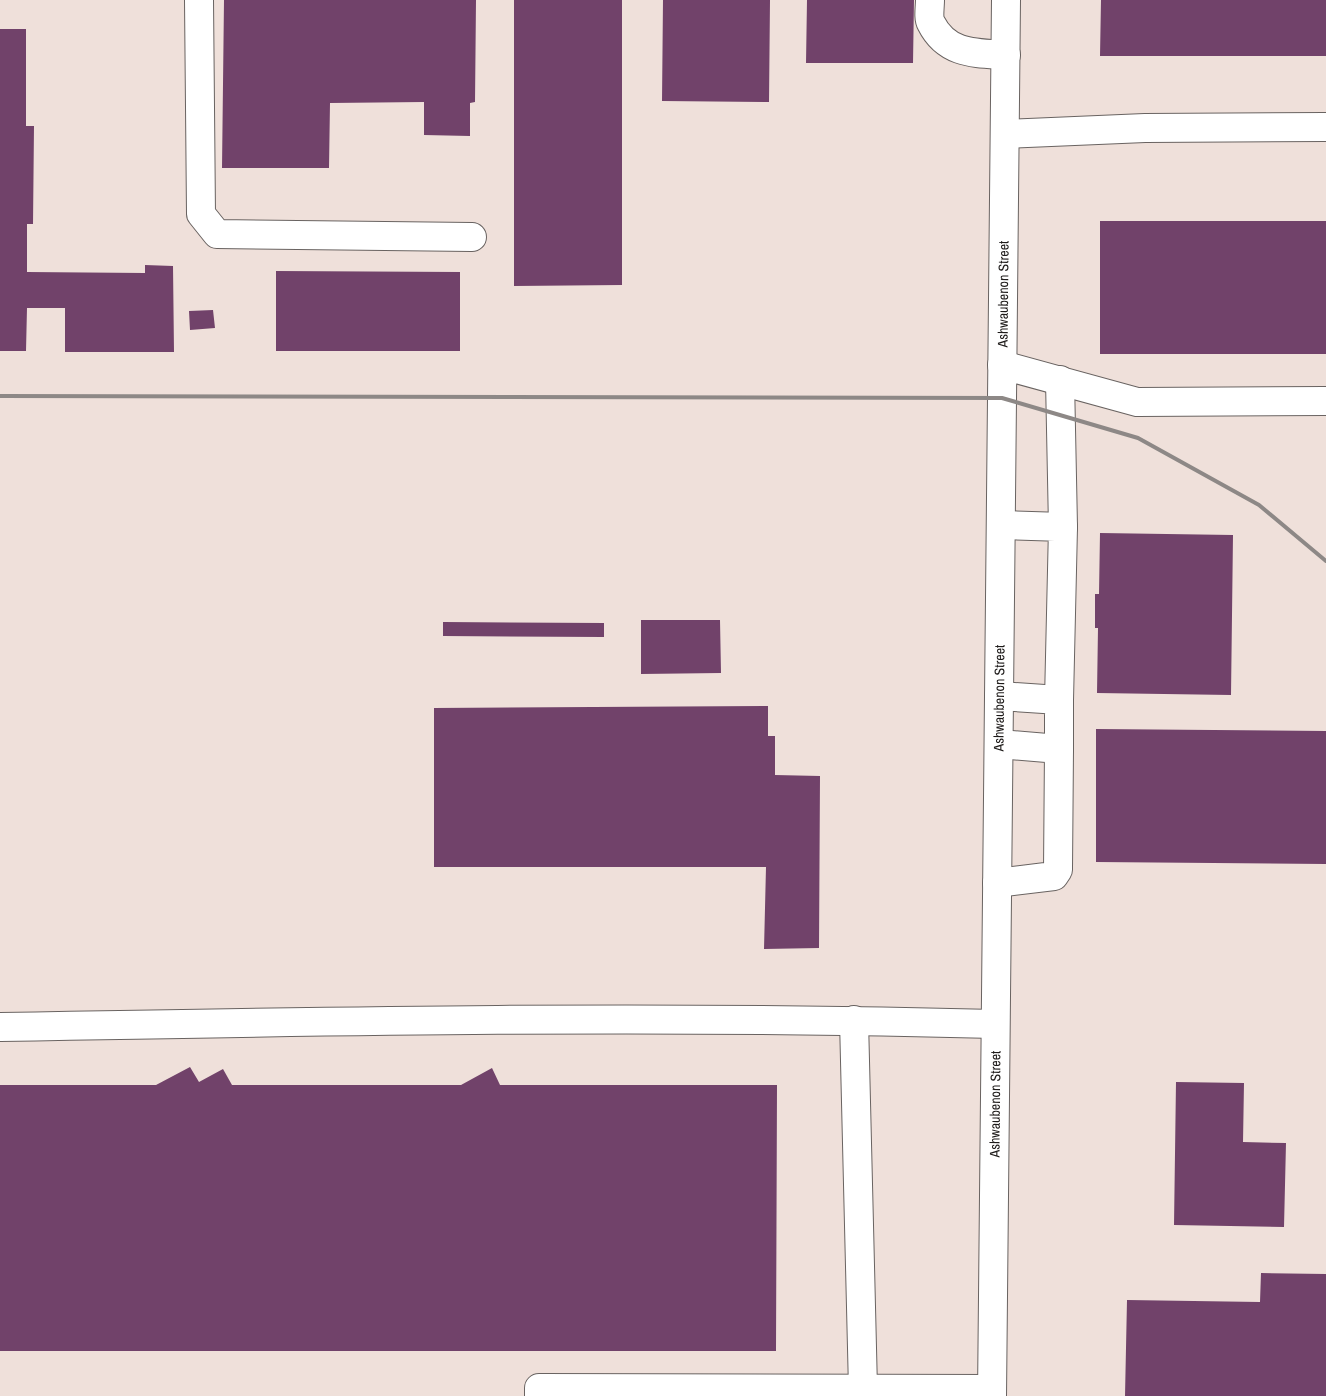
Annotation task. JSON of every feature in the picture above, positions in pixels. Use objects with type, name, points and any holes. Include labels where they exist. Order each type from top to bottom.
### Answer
[{"type":"street","points":[[199,0],[201,214],[217,234],[472,237]]},
{"type":"street","points":[[930,0],[930,22],[947,42],[963,52],[1006,55]]},
{"type":"street","name":"Ashwaubenon Street","points":[[992,1393],[1006,0]]},
{"type":"street","points":[[1005,134],[1145,128],[1326,127]]},
{"type":"street","points":[[1002,365],[1136,402],[1326,401]]},
{"type":"street","points":[[997,883],[1054,876],[1058,870],[1063,527],[1060,380]]},
{"type":"street","points":[[1001,525],[1063,527]]},
{"type":"street","points":[[999,696],[1060,700]]},
{"type":"street","points":[[998,744],[1059,749]]},
{"type":"street","points":[[0,1027],[386,1021],[854,1020],[995,1024]]},
{"type":"street","points":[[854,1020],[863,1389]]},
{"type":"street","points":[[539,1396],[539,1388],[863,1389],[992,1393]]},
{"type":"shaded area","points":[[0,0],[1326,0],[1326,1396],[0,1396]]},
{"type":"building","points":[[224,0],[476,0],[475,102],[470,103],[470,136],[424,135],[424,102],[330,103],[329,168],[222,168]]},
{"type":"building","points":[[514,0],[622,0],[622,285],[514,286]]},
{"type":"building","points":[[663,0],[770,0],[769,102],[662,101]]},
{"type":"building","points":[[807,0],[914,0],[913,63],[806,63]]},
{"type":"building","points":[[1101,0],[1326,0],[1326,56],[1100,56]]},
{"type":"building","points":[[0,29],[26,29],[26,126],[34,126],[33,224],[27,224],[27,272],[145,273],[145,265],[173,266],[174,352],[65,352],[65,308],[27,308],[26,351],[0,351]]},
{"type":"building","points":[[1100,221],[1326,221],[1326,354],[1100,354]]},
{"type":"building","points":[[276,271],[460,272],[460,351],[276,351]]},
{"type":"building","points":[[213,310],[215,328],[190,330],[189,311]]},
{"type":"building","points":[[1100,533],[1233,535],[1231,695],[1097,693],[1098,628],[1095,628],[1095,594],[1099,594]]},
{"type":"building","points":[[641,620],[720,620],[721,673],[641,674]]},
{"type":"building","points":[[443,622],[604,623],[604,637],[443,636]]},
{"type":"building","points":[[768,706],[768,736],[775,736],[775,775],[820,776],[819,948],[764,949],[766,867],[434,867],[434,708]]},
{"type":"building","points":[[1096,729],[1326,731],[1326,864],[1096,862]]},
{"type":"building","points":[[190,1067],[199,1082],[223,1069],[232,1085],[461,1085],[492,1068],[500,1085],[777,1085],[776,1351],[0,1351],[0,1085],[156,1085]]},
{"type":"building","points":[[1176,1082],[1244,1083],[1243,1142],[1286,1143],[1284,1227],[1174,1225]]},
{"type":"building","points":[[1261,1273],[1326,1274],[1326,1396],[1125,1396],[1127,1300],[1260,1302]]},
{"type":"railway","points":[[0,396],[1002,398],[1138,438],[1259,505],[1326,561]]}]
